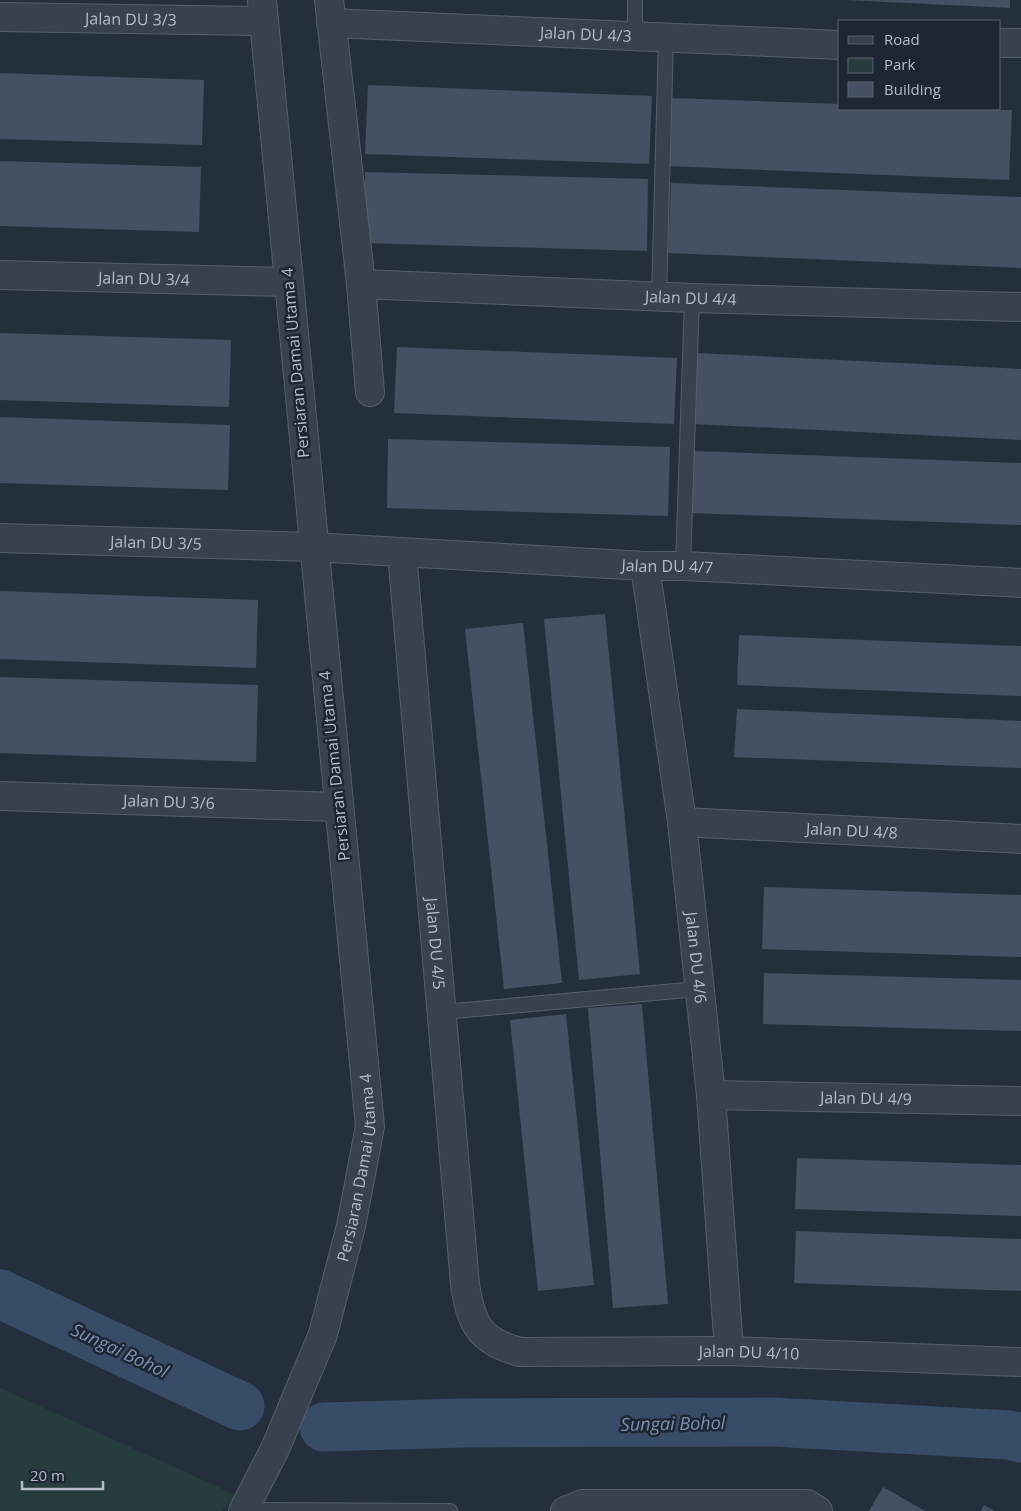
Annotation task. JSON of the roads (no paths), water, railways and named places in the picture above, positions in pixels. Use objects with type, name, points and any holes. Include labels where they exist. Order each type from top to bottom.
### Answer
[{"type":"street","name":"Jalan DU 3/3","points":[[0,17],[263,11]]},
{"type":"street","name":"Persiaran Damai Utama 4","points":[[243,1511],[275,1449],[323,1334],[351,1226],[370,1126],[263,11]]},
{"type":"street","name":"Jalan DU 4/3","points":[[330,12],[666,38],[838,45]]},
{"type":"street","points":[[330,12],[370,392]]},
{"type":"street","points":[[1001,43],[1021,43]]},
{"type":"street","name":"Jalan DU 3/4","points":[[0,276],[288,282]]},
{"type":"street","name":"Jalan DU 4/4","points":[[360,284],[692,298],[1021,307]]},
{"type":"street","name":"Jalan DU 3/5","points":[[0,538],[313,547]]},
{"type":"street","name":"Jalan DU 4/7","points":[[313,547],[645,566],[683,566],[1021,583]]},
{"type":"street","name":"Jalan DU 4/5","points":[[402,553],[466,1284],[470,1311],[481,1333]]},
{"type":"street","name":"Jalan DU 4/6","points":[[645,566],[682,822],[698,989],[711,1095],[729,1352]]},
{"type":"street","name":"Jalan DU 3/6","points":[[0,796],[338,807]]},
{"type":"street","name":"Jalan DU 4/8","points":[[682,822],[1021,840]]},
{"type":"street","name":"Jalan DU 4/9","points":[[711,1095],[1021,1100]]},
{"type":"street","name":"Jalan DU 4/10","points":[[481,1333],[499,1346],[520,1352],[729,1352],[1021,1362]]},
{"type":"street","points":[[565,1511],[582,1504],[807,1504],[818,1511]]},
{"type":"lane","points":[[635,0],[635,35]]},
{"type":"lane","points":[[659,296],[666,38]]},
{"type":"lane","points":[[683,566],[692,298]]},
{"type":"lane","points":[[443,1012],[698,989]]},
{"type":"lane","points":[[243,1511],[450,1511]]},
{"type":"waterway","name":"Sungai Bohol","points":[[0,1294],[240,1406]]},
{"type":"waterway","name":"Sungai Bohol","points":[[324,1427],[463,1423],[772,1422],[1009,1435],[1021,1438]]}]
